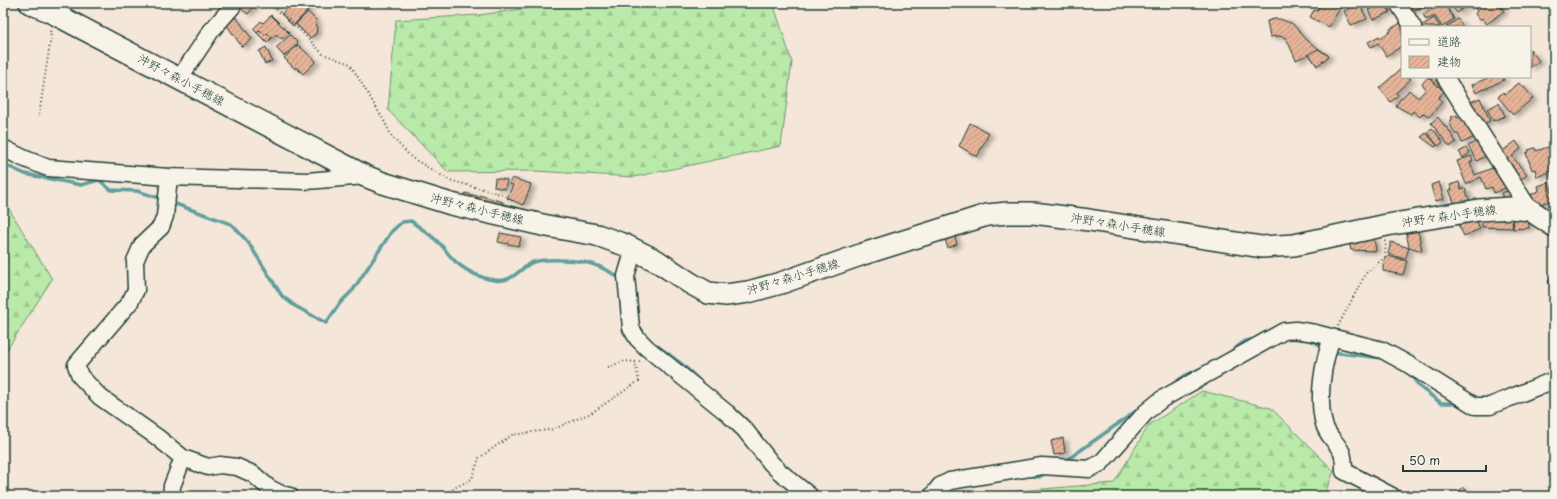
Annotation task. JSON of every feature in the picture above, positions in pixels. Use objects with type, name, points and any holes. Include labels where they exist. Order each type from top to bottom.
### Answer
[{"type":"main road","name":"沖野々森小手穂線","points":[[30,3],[49,11],[365,176],[452,204],[547,226],[597,235],[634,249],[708,292],[726,295],[748,292],[781,283],[863,254],[987,215],[1008,213],[1040,214],[1089,220],[1262,248],[1294,245],[1387,225],[1479,210],[1511,208],[1530,210],[1554,226]]},
{"type":"street","points":[[179,79],[211,31],[232,7],[233,3]]},
{"type":"street","points":[[1398,3],[1412,26]]},
{"type":"street","points":[[1446,78],[1530,210]]},
{"type":"street","points":[[3,148],[48,168],[169,177],[307,181],[365,176]]},
{"type":"street","points":[[169,177],[165,216],[161,227],[142,244],[135,261],[136,290],[130,302],[76,365],[80,376],[100,398],[157,437],[183,458],[208,467],[220,465],[237,467],[253,474],[269,488],[281,494],[290,496]]},
{"type":"street","points":[[634,249],[626,276],[631,328],[637,338],[655,355],[727,413],[745,430],[780,472],[810,496]]},
{"type":"street","points":[[932,496],[940,486],[950,482],[1042,466],[1089,469],[1101,463],[1146,412],[1162,399],[1284,331],[1296,330],[1315,333],[1382,350],[1406,363],[1475,406],[1490,406],[1554,380]]},
{"type":"street","points":[[1332,338],[1326,356],[1321,399],[1324,423],[1329,435],[1342,453],[1344,471],[1392,496]]},
{"type":"street","points":[[170,496],[172,486],[183,458]]},
{"type":"path","points":[[266,3],[298,28],[323,54],[350,64],[392,137],[412,158],[449,180],[504,196],[516,204]]},
{"type":"path","points":[[39,115],[51,37],[49,11]]},
{"type":"path","points":[[1332,338],[1366,273],[1385,257],[1387,225]]},
{"type":"path","points":[[608,367],[625,361],[639,362],[655,355]]},
{"type":"path","points":[[448,496],[454,488],[472,479],[479,458],[512,435],[554,429],[591,413],[640,381],[635,362]]},
{"type":"path","points":[[361,496],[368,494],[372,496]]},
{"type":"green space","points":[[567,3],[773,3],[792,62],[781,146],[634,177],[535,171],[448,172],[388,110],[396,20],[479,15]]},
{"type":"green space","points":[[3,203],[9,209],[52,279],[3,356]]},
{"type":"green space","points":[[1202,391],[1271,408],[1334,471],[1324,496],[959,496],[1114,483],[1149,425]]},
{"type":"building","points":[[239,3],[256,3],[248,14],[237,6]]},
{"type":"building","points":[[267,3],[278,3],[274,8]]},
{"type":"building","points":[[293,3],[304,3],[309,9],[293,26],[281,14]]},
{"type":"building","points":[[1321,3],[1331,3],[1340,8],[1329,27],[1310,17],[1314,10],[1317,11]]},
{"type":"building","points":[[1347,3],[1359,3],[1367,19],[1351,25],[1344,11],[1349,9]]},
{"type":"building","points":[[1386,3],[1390,12],[1373,20],[1368,10]]},
{"type":"building","points":[[1405,3],[1434,3],[1409,12]]},
{"type":"building","points":[[1449,3],[1459,3],[1463,8],[1457,13]]},
{"type":"building","points":[[1461,3],[1473,3],[1465,8]]},
{"type":"building","points":[[1479,3],[1498,3],[1504,11],[1487,24],[1482,18],[1480,20],[1475,14],[1477,11],[1474,7]]},
{"type":"building","points":[[1445,4],[1454,19],[1441,26],[1435,16],[1426,20],[1423,14]]},
{"type":"building","points":[[308,12],[318,22],[315,25],[317,27],[316,34],[310,38],[296,24]]},
{"type":"building","points":[[271,15],[289,33],[282,39],[276,34],[267,43],[253,29],[261,21],[263,23]]},
{"type":"building","points":[[236,17],[252,39],[242,47],[226,24]]},
{"type":"building","points":[[1434,18],[1439,26],[1421,26]]},
{"type":"building","points":[[1280,19],[1293,24],[1305,39],[1329,56],[1317,66],[1309,54],[1296,60],[1286,38],[1279,36],[1270,37],[1267,21]]},
{"type":"building","points":[[1458,19],[1462,26],[1448,26]]},
{"type":"building","points":[[1401,23],[1403,26],[1401,26],[1401,47],[1386,56],[1378,43],[1371,47],[1368,42],[1379,36],[1380,38],[1391,31],[1390,29]]},
{"type":"building","points":[[260,30],[265,35],[267,33],[272,37],[267,43],[257,33]]},
{"type":"building","points":[[290,35],[298,43],[284,56],[276,48]]},
{"type":"building","points":[[298,45],[316,61],[303,74],[296,67],[295,69],[284,58]]},
{"type":"building","points":[[266,47],[272,61],[265,64],[259,51]]},
{"type":"building","points":[[1318,49],[1329,56],[1317,66],[1309,54]]},
{"type":"building","points":[[1531,50],[1539,61],[1531,67]]},
{"type":"building","points":[[1401,69],[1401,78],[1411,79],[1396,93],[1398,95],[1391,102],[1379,88]]},
{"type":"building","points":[[1427,78],[1429,78],[1444,91],[1438,98],[1442,102],[1429,117],[1424,113],[1420,117],[1413,111],[1411,114],[1396,106],[1400,99],[1409,90],[1418,98],[1426,89],[1422,84]]},
{"type":"building","points":[[1430,78],[1445,78],[1448,95]]},
{"type":"building","points":[[1487,78],[1503,78],[1504,80],[1476,93],[1472,85]]},
{"type":"building","points":[[1519,83],[1533,98],[1513,115],[1498,97],[1503,92],[1505,94]]},
{"type":"building","points":[[1480,98],[1490,121],[1479,126],[1470,102]]},
{"type":"building","points":[[1499,103],[1505,116],[1493,121],[1487,109]]},
{"type":"building","points":[[1466,114],[1477,136],[1462,143],[1458,134],[1455,134],[1449,122],[1452,120],[1451,117],[1456,115],[1457,118]]},
{"type":"building","points":[[1438,117],[1446,128],[1447,127],[1456,142],[1450,147],[1431,123]]},
{"type":"building","points":[[970,123],[989,133],[977,157],[959,146]]},
{"type":"building","points":[[1432,128],[1443,142],[1438,146],[1427,132]]},
{"type":"building","points":[[1426,133],[1437,145],[1435,147],[1421,137]]},
{"type":"building","points":[[1481,139],[1492,152],[1477,161],[1468,146]]},
{"type":"building","points":[[1516,141],[1521,149],[1512,156],[1527,175],[1520,180],[1501,152]]},
{"type":"building","points":[[1548,147],[1552,156],[1554,155],[1554,170],[1537,177],[1535,169],[1532,170],[1526,153],[1529,152],[1528,150],[1535,148],[1536,151]]},
{"type":"building","points":[[1466,148],[1470,153],[1463,158],[1459,152]]},
{"type":"building","points":[[1471,156],[1473,161],[1470,162],[1475,175],[1497,166],[1511,185],[1494,193],[1492,187],[1486,189],[1481,177],[1466,184],[1457,161]]},
{"type":"building","points":[[495,178],[507,180],[505,189],[494,187]]},
{"type":"building","points":[[512,178],[531,184],[523,205],[507,198],[513,185],[509,184]]},
{"type":"building","points":[[1439,182],[1444,199],[1435,201],[1431,185]]},
{"type":"building","points":[[1459,182],[1461,189],[1465,188],[1471,205],[1456,207],[1449,190],[1452,190],[1450,185]]},
{"type":"building","points":[[1549,182],[1554,200],[1536,205],[1534,200],[1532,201],[1530,195],[1539,191],[1538,186]]},
{"type":"building","points":[[1516,188],[1520,199],[1505,204],[1501,193]]},
{"type":"building","points":[[465,193],[477,196],[475,205],[463,202]]},
{"type":"building","points":[[479,195],[503,202],[499,212],[477,205]]},
{"type":"building","points":[[1475,216],[1480,229],[1464,236],[1458,224]]},
{"type":"building","points":[[1482,217],[1513,218],[1512,228],[1482,227]]},
{"type":"building","points":[[1514,218],[1529,222],[1529,228],[1513,229]]},
{"type":"building","points":[[1418,230],[1422,251],[1409,247],[1406,232]]},
{"type":"building","points":[[500,233],[521,237],[519,246],[498,242]]},
{"type":"building","points":[[954,234],[957,244],[948,248],[944,237]]},
{"type":"building","points":[[1374,238],[1376,251],[1351,250],[1349,242]]},
{"type":"building","points":[[1391,242],[1409,248],[1405,259],[1388,254]]},
{"type":"building","points":[[1388,256],[1407,261],[1403,275],[1383,271],[1383,263]]},
{"type":"building","points":[[1554,274],[1554,286],[1548,282]]},
{"type":"building","points":[[1063,438],[1065,453],[1054,455],[1051,441]]},
{"type":"building","points":[[1463,487],[1473,496],[1454,496]]},
{"type":"waterway","points":[[3,164],[25,174],[81,185],[99,180],[111,190],[137,191],[162,199]]},
{"type":"waterway","points":[[170,202],[231,224],[248,242],[282,296],[295,306],[326,323],[340,303],[353,290],[392,231],[402,222],[411,221],[442,245],[452,258],[461,266],[488,279],[500,281],[505,280],[534,262],[542,260],[560,260],[578,261],[592,264],[608,271],[622,280]]},
{"type":"waterway","points":[[638,325],[646,336]]},
{"type":"waterway","points":[[1288,338],[1310,340],[1324,347]]},
{"type":"waterway","points":[[1232,351],[1245,341],[1256,339]]},
{"type":"waterway","points":[[656,345],[683,365],[701,382]]},
{"type":"waterway","points":[[1332,350],[1339,353],[1382,358]]},
{"type":"waterway","points":[[1173,384],[1186,375],[1204,367]]},
{"type":"waterway","points":[[1409,373],[1420,387],[1441,403],[1459,403]]},
{"type":"waterway","points":[[1064,462],[1139,409]]},
{"type":"waterway","points":[[1027,475],[1039,477],[1047,472]]}]
